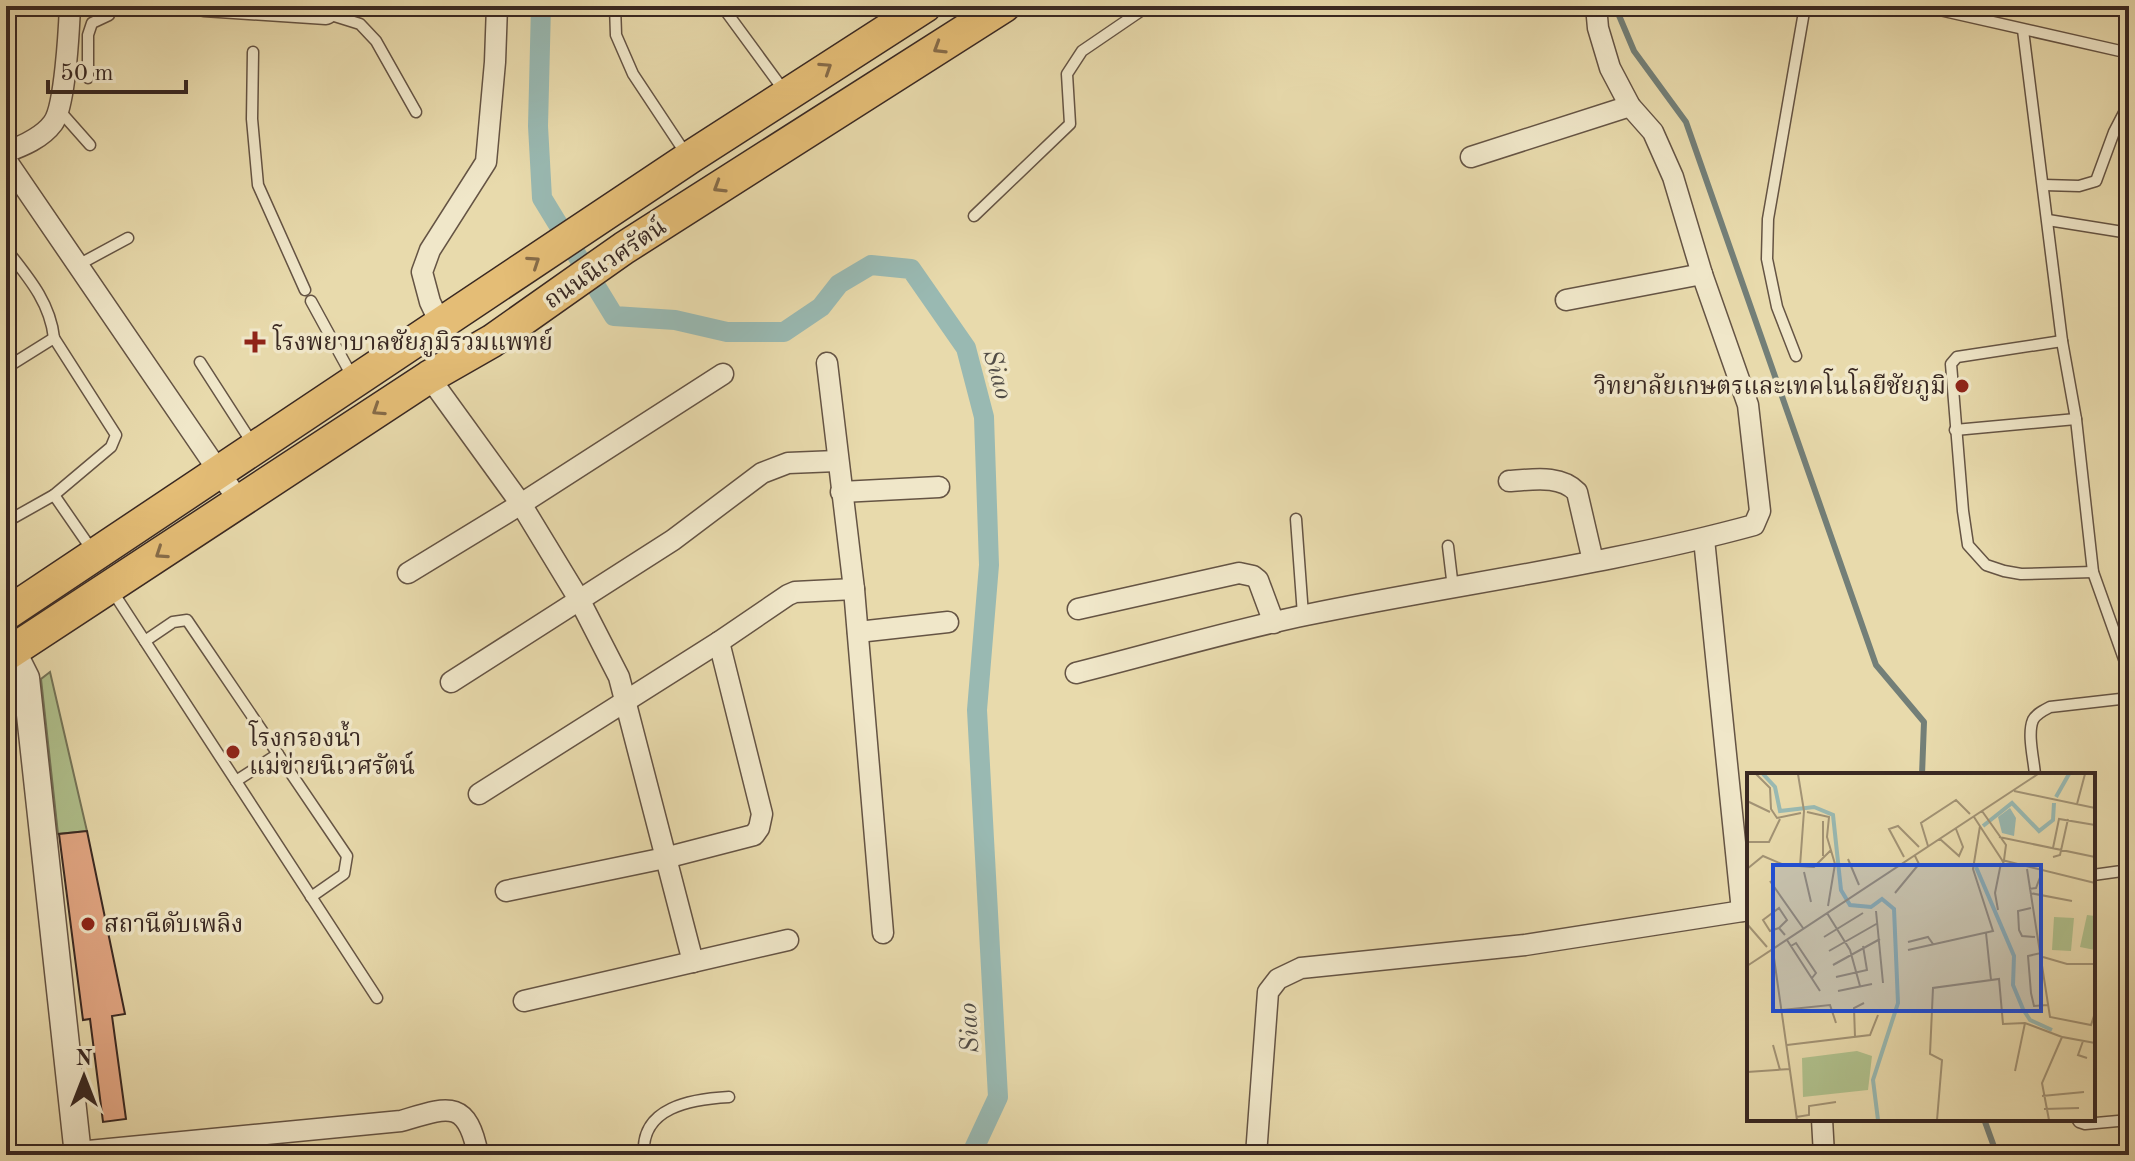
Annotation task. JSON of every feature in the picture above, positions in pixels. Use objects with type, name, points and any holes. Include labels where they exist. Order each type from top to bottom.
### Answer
[{"type":"main road","name":"ถนนนิเวศรัตน์","points":[[8,647],[110,587],[429,377],[492,341],[624,248],[1004,6]]},
{"type":"main road","name":"ถนนนิเวศรัตน์","points":[[6,614],[913,9]]},
{"type":"street","points":[[6,152],[30,143],[53,123],[59,110],[70,6]]},
{"type":"street","points":[[204,6],[332,10]]},
{"type":"street","points":[[441,325],[430,302],[422,272],[430,250],[486,162],[497,6]]},
{"type":"street","points":[[1076,673],[1303,615],[1704,539],[1754,525],[1760,511],[1748,405],[1702,274],[1673,177],[1653,132],[1630,106],[1610,68],[1598,28],[1596,6]]},
{"type":"street","points":[[1471,157],[1630,106]]},
{"type":"street","points":[[6,160],[239,501]]},
{"type":"street","points":[[1566,300],[1702,274]]},
{"type":"street","points":[[827,363],[854,589],[883,933]]},
{"type":"street","points":[[408,573],[723,374]]},
{"type":"street","points":[[429,377],[521,504],[580,601],[612,663],[626,701],[693,962]]},
{"type":"street","points":[[451,682],[673,540],[762,473],[788,463],[837,461]]},
{"type":"street","points":[[1509,481],[1557,481],[1570,485],[1577,492],[1593,561]]},
{"type":"street","points":[[841,492],[939,487]]},
{"type":"street","points":[[1256,1155],[1268,992],[1278,979],[1301,968],[1525,945],[1745,911],[1704,539]]},
{"type":"street","points":[[1078,609],[1239,573],[1258,580],[1274,623]]},
{"type":"street","points":[[479,794],[795,592],[854,589]]},
{"type":"street","points":[[858,632],[948,622]]},
{"type":"street","points":[[506,891],[665,858],[754,835],[762,814],[719,642]]},
{"type":"street","points":[[8,647],[26,678],[78,1154],[401,1121],[433,1111],[454,1110],[464,1116],[474,1131],[478,1155]]},
{"type":"street","points":[[524,1001],[788,940]]},
{"type":"street","points":[[1822,1121],[1824,1155]]},
{"type":"lane","points":[[88,78],[88,35],[92,23],[109,15],[111,6]]},
{"type":"lane","points":[[615,6],[616,35],[633,74],[689,158]]},
{"type":"lane","points":[[722,6],[786,94]]},
{"type":"lane","points":[[974,216],[1070,124],[1067,74],[1082,51],[1148,6]]},
{"type":"lane","points":[[1796,356],[1777,307],[1770,271],[1768,219],[1805,6]]},
{"type":"lane","points":[[1922,6],[2129,53]]},
{"type":"lane","points":[[332,10],[360,24],[376,41],[416,112]]},
{"type":"lane","points":[[2023,30],[2062,341],[2076,419],[2093,572],[2129,673]]},
{"type":"lane","points":[[253,52],[252,119],[258,185],[305,290]]},
{"type":"lane","points":[[2044,185],[2079,186],[2096,181],[2114,132],[2129,103]]},
{"type":"lane","points":[[59,110],[90,145]]},
{"type":"lane","points":[[2048,220],[2129,233]]},
{"type":"lane","points":[[78,265],[128,238]]},
{"type":"lane","points":[[6,249],[37,289],[52,317],[54,338],[116,435],[111,447],[54,495],[6,522]]},
{"type":"lane","points":[[311,301],[354,380]]},
{"type":"lane","points":[[6,368],[54,338]]},
{"type":"lane","points":[[2062,341],[1957,357],[1951,364],[1968,545],[1986,565],[2021,574],[2093,572]]},
{"type":"lane","points":[[200,362],[255,447]]},
{"type":"lane","points":[[1955,430],[2076,419]]},
{"type":"lane","points":[[54,495],[96,555]]},
{"type":"lane","points":[[1296,519],[1303,615]]},
{"type":"lane","points":[[1448,546],[1453,588]]},
{"type":"lane","points":[[110,587],[377,998]]},
{"type":"lane","points":[[145,641],[173,622],[187,620],[347,856],[344,874],[311,897]]},
{"type":"lane","points":[[2035,773],[2031,731],[2033,719],[2039,713],[2050,707],[2129,698]]},
{"type":"lane","points":[[236,781],[278,754]]},
{"type":"lane","points":[[2095,875],[2129,870]]},
{"type":"lane","points":[[644,1155],[647,1131],[668,1110],[697,1099],[729,1097]]},
{"type":"lane","points":[[2078,1121],[2085,1124],[2129,1120]]},
{"type":"green space","points":[[50,672],[87,831],[58,834],[41,679]]},
{"type":"building","name":"สถานีดับเพลิง","points":[[87,831],[125,1014],[112,1016],[126,1119],[103,1122],[90,1019],[83,1020],[59,834]]},
{"type":"waterway","name":"Siao","points":[[541,6],[538,126],[542,198],[614,316],[675,320],[727,332],[784,332],[821,307],[839,284],[871,265],[911,269],[966,348],[984,417],[989,565],[977,710],[998,1097],[971,1155]]},
{"type":"waterway","points":[[1615,6],[1634,51],[1686,122],[1876,665],[1924,722],[1922,773]]},
{"type":"waterway","points":[[1985,1121],[1997,1155]]},
{"type":"place","name":"โรงพยาบาลชัยภูมิรวมแพทย์","points":[[255,342]]},
{"type":"place","name":"วิทยาลัยเกษตรและเทคโนโลยีชัยภูมิ","points":[[1962,386]]},
{"type":"place","name":"โรงกรองน้ำ แม่ข่ายนิเวศรัตน์","points":[[233,752]]},
{"type":"place","name":"สถานีดับเพลิง","points":[[88,924]]}]
